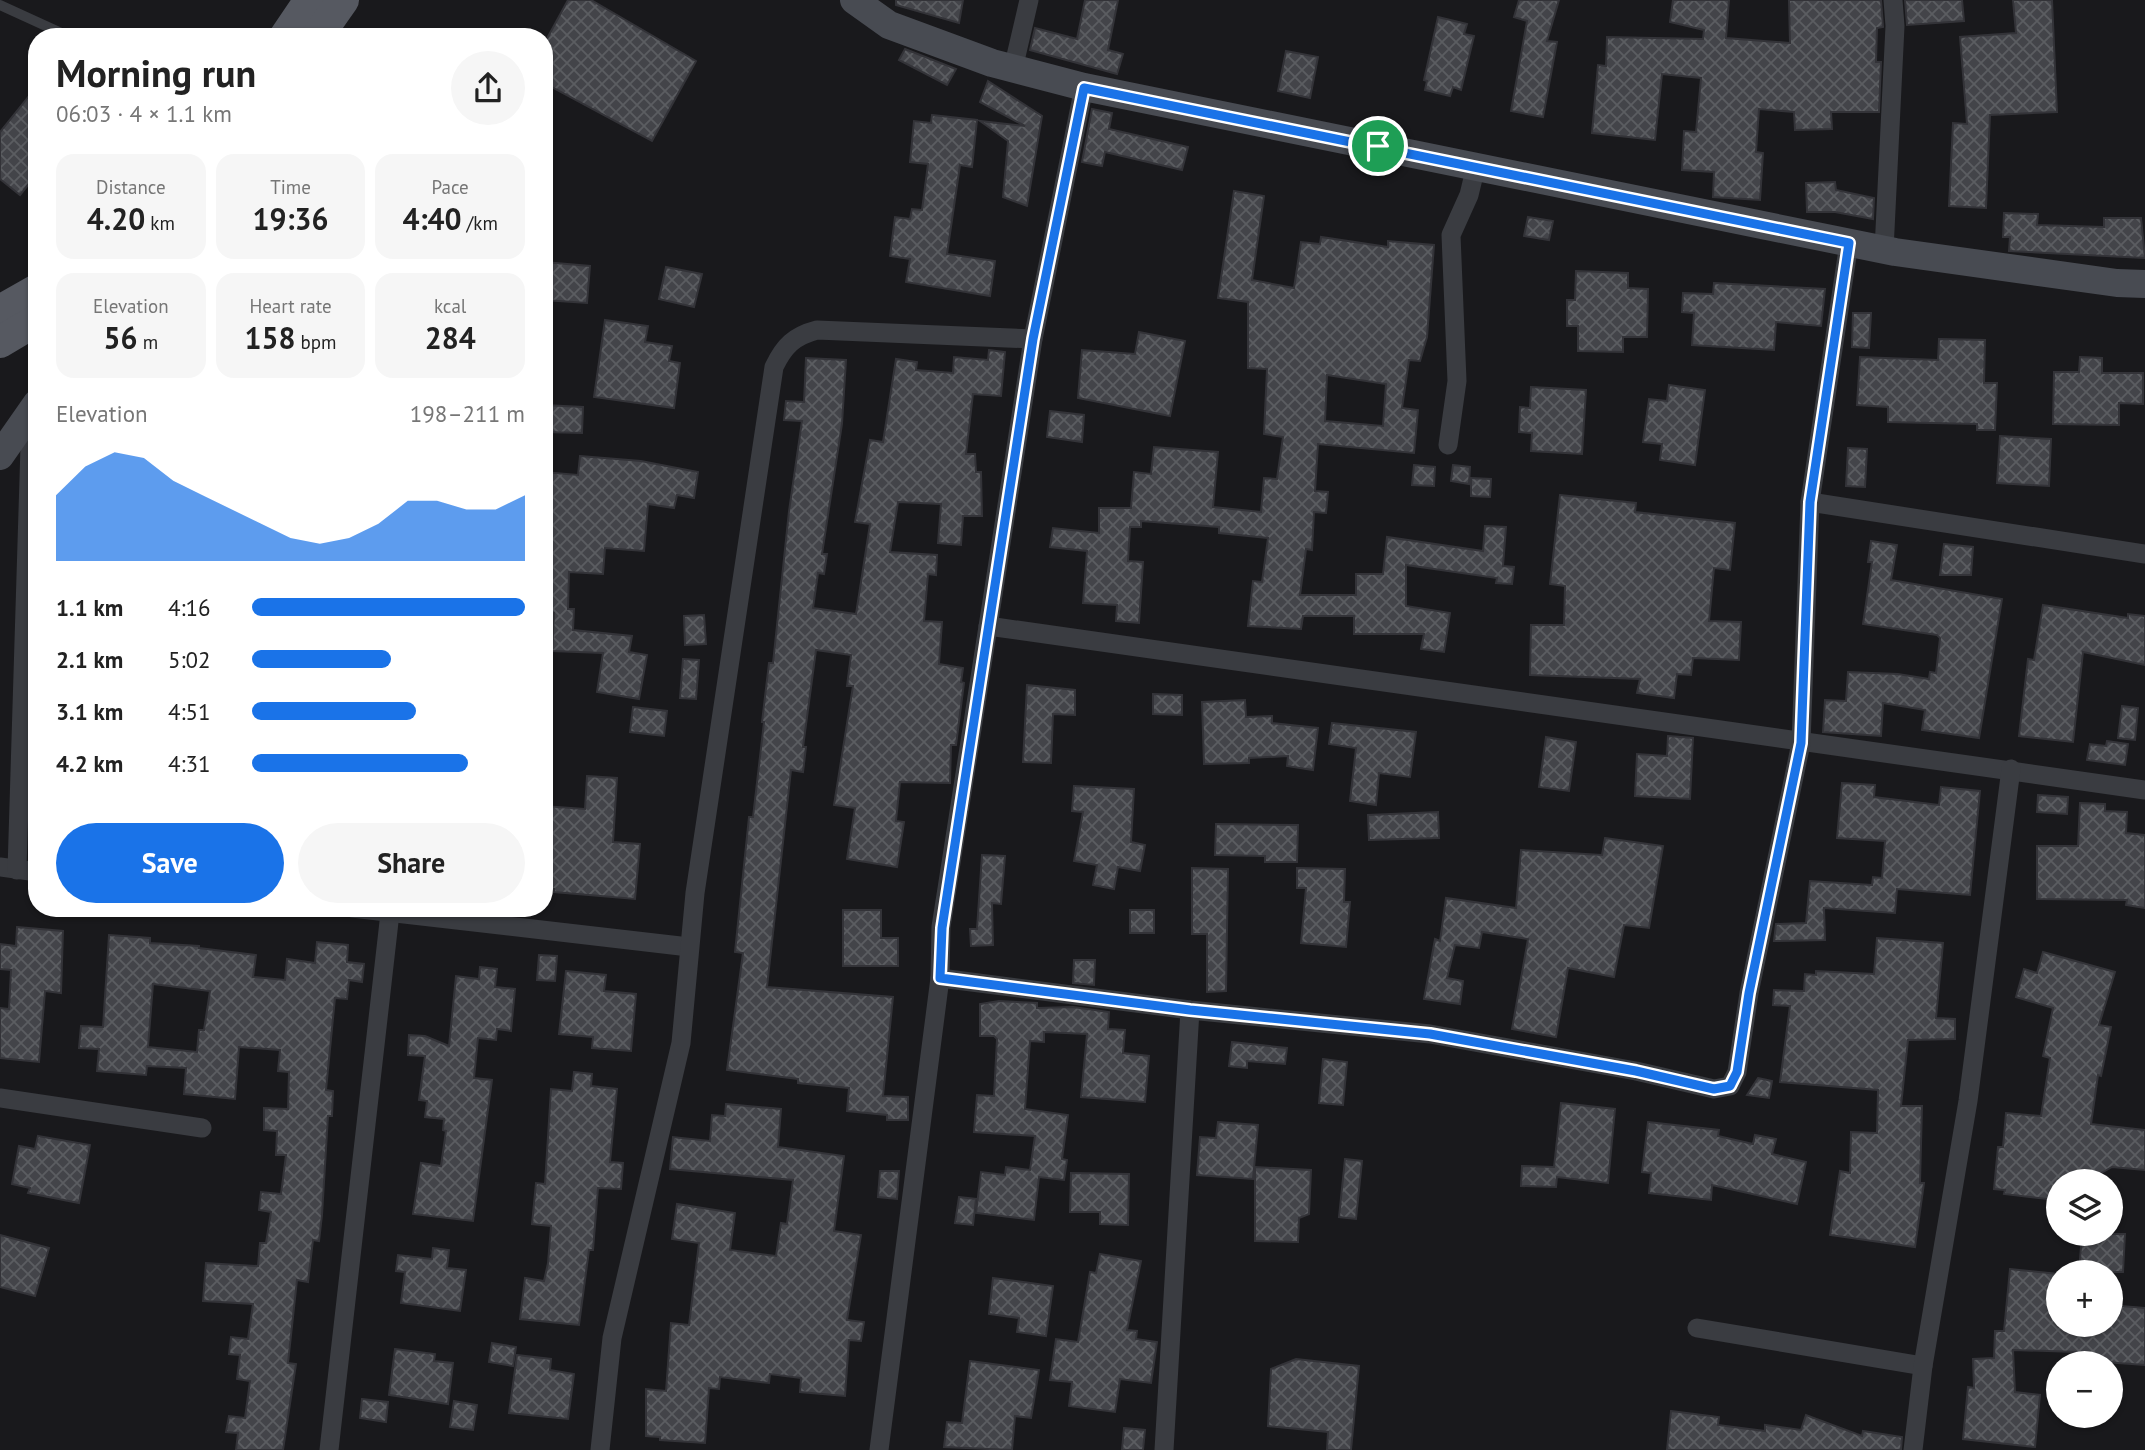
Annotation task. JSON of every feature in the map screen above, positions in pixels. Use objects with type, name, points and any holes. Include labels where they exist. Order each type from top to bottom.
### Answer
[{"type":"main road","points":[[291,28],[310,0]]},
{"type":"main road","points":[[323,28],[343,0]]},
{"type":"main road","points":[[0,311],[28,295]]},
{"type":"main road","points":[[0,342],[28,325]]},
{"type":"street","points":[[854,0],[889,25],[1013,69],[1084,88],[1884,250],[2091,280],[2145,284]]},
{"type":"street","points":[[1013,69],[1029,0]]},
{"type":"street","points":[[1884,250],[1895,26],[1893,0]]},
{"type":"street","points":[[879,1450],[940,978],[942,928],[1033,339],[1084,88]]},
{"type":"street","points":[[1448,445],[1457,381],[1451,234],[1469,195],[1476,166]]},
{"type":"street","points":[[940,978],[1190,1010],[1430,1034],[1636,1071],[1714,1089],[1730,1086],[1737,1072],[1749,993],[1801,743],[1810,502],[1849,243]]},
{"type":"street","points":[[600,1450],[612,1338],[681,1043],[689,947],[774,367],[782,349],[798,335],[817,330],[1033,339]]},
{"type":"street","points":[[0,456],[28,416]]},
{"type":"street","points":[[1810,502],[2145,554]]},
{"type":"street","points":[[28,514],[8,869],[28,871]]},
{"type":"street","points":[[988,626],[2145,790]]},
{"type":"street","points":[[1913,1450],[1923,1366],[1968,1101],[2011,769]]},
{"type":"street","points":[[329,1450],[390,917]]},
{"type":"street","points":[[425,917],[689,947]]},
{"type":"street","points":[[1164,1450],[1190,1010]]},
{"type":"street","points":[[0,1098],[202,1128]]},
{"type":"street","points":[[1697,1328],[1923,1366]]},
{"type":"lane","points":[[0,5],[51,28]]},
{"type":"building","points":[[568,0],[591,0],[696,61],[652,141],[553,88],[553,28]]},
{"type":"building","points":[[896,0],[963,0],[959,23],[896,5]]},
{"type":"building","points":[[1085,0],[1118,0],[1108,50],[1123,54],[1117,74],[1030,50],[1035,28],[1077,39]]},
{"type":"building","points":[[1519,0],[1559,0],[1547,41],[1557,42],[1543,117],[1511,111],[1527,21],[1514,17]]},
{"type":"building","points":[[1673,0],[1729,0],[1726,38],[1790,43],[1789,0],[1881,0],[1883,27],[1877,28],[1876,62],[1881,62],[1879,112],[1831,112],[1832,129],[1795,130],[1794,112],[1759,109],[1756,152],[1763,153],[1760,200],[1713,197],[1714,172],[1682,170],[1684,131],[1696,132],[1701,78],[1662,74],[1655,140],[1592,133],[1598,65],[1606,66],[1607,37],[1703,39],[1704,30],[1670,22]]},
{"type":"building","points":[[1905,0],[1962,0],[1964,21],[1907,25]]},
{"type":"building","points":[[2013,0],[2052,0],[2057,112],[1990,115],[1986,208],[1949,206],[1953,123],[1967,124],[1960,37],[2016,33]]},
{"type":"building","points":[[1438,17],[1467,24],[1464,34],[1474,36],[1461,90],[1453,87],[1450,96],[1425,90],[1427,81],[1424,80]]},
{"type":"building","points":[[905,49],[956,69],[947,85],[899,60]]},
{"type":"building","points":[[1286,51],[1318,57],[1310,98],[1278,91]]},
{"type":"building","points":[[988,81],[1042,116],[1027,206],[1003,197],[1008,141],[980,121],[1025,126],[980,102]]},
{"type":"building","points":[[28,97],[28,185],[20,195],[0,179],[0,132]]},
{"type":"building","points":[[1092,109],[1112,113],[1109,129],[1188,147],[1182,170],[1105,152],[1102,166],[1082,162]]},
{"type":"building","points":[[932,115],[977,120],[972,167],[960,165],[947,254],[995,261],[990,296],[906,282],[910,259],[890,256],[895,217],[910,219],[912,209],[922,210],[928,164],[910,162],[914,121],[931,123]]},
{"type":"building","points":[[1835,182],[1836,190],[1874,198],[1873,219],[1835,212],[1807,212],[1806,183]]},
{"type":"building","points":[[1234,191],[1264,196],[1252,280],[1294,288],[1301,242],[1320,244],[1321,237],[1388,247],[1388,241],[1434,245],[1427,337],[1420,361],[1409,360],[1402,408],[1418,410],[1414,453],[1318,444],[1315,491],[1328,492],[1326,513],[1314,512],[1312,550],[1306,549],[1300,595],[1356,595],[1356,574],[1383,574],[1387,537],[1483,551],[1485,526],[1506,527],[1503,566],[1514,567],[1512,584],[1496,583],[1497,578],[1406,565],[1406,606],[1450,613],[1444,652],[1421,649],[1424,634],[1354,634],[1354,616],[1303,616],[1301,629],[1248,626],[1253,581],[1262,582],[1268,538],[1219,533],[1219,527],[1141,521],[1141,527],[1130,527],[1128,561],[1143,562],[1139,623],[1116,621],[1117,605],[1083,603],[1087,551],[1050,547],[1053,528],[1099,533],[1099,508],[1131,508],[1134,472],[1151,474],[1154,447],[1218,452],[1213,507],[1261,512],[1264,478],[1277,479],[1283,437],[1264,434],[1267,369],[1248,368],[1248,302],[1218,298]],"holes":[[[1327,375],[1386,384],[1383,426],[1325,421]]]},
{"type":"building","points":[[2004,213],[2038,214],[2037,225],[2104,227],[2104,218],[2141,218],[2145,258],[2009,251],[2010,237],[2003,237]]},
{"type":"building","points":[[1528,217],[1553,221],[1549,240],[1524,236]]},
{"type":"building","points":[[553,263],[590,266],[587,303],[553,301]]},
{"type":"building","points":[[666,267],[702,274],[694,307],[659,299]]},
{"type":"building","points":[[1576,271],[1628,273],[1628,288],[1648,289],[1647,337],[1623,337],[1623,352],[1578,351],[1578,326],[1567,326],[1567,300],[1575,300]]},
{"type":"building","points":[[1714,283],[1825,289],[1821,326],[1776,322],[1774,350],[1692,345],[1694,313],[1682,312],[1683,293],[1713,294]]},
{"type":"building","points":[[1853,313],[1871,313],[1869,348],[1852,347]]},
{"type":"building","points":[[605,320],[648,326],[645,342],[672,346],[669,361],[680,363],[674,408],[594,397]]},
{"type":"building","points":[[1139,332],[1185,341],[1170,416],[1078,398],[1082,350],[1135,354]]},
{"type":"building","points":[[1939,339],[1985,340],[1984,383],[1997,383],[1995,430],[1977,430],[1977,424],[1888,422],[1888,407],[1857,405],[1860,357],[1938,360]]},
{"type":"building","points":[[989,350],[1005,352],[1001,396],[973,394],[966,454],[975,454],[976,472],[981,472],[982,516],[963,516],[961,545],[938,543],[941,504],[898,502],[890,552],[937,555],[936,575],[928,574],[924,621],[942,622],[939,664],[963,668],[961,682],[964,683],[956,745],[951,745],[950,783],[900,782],[896,821],[904,822],[897,867],[847,859],[855,808],[834,805],[853,686],[847,686],[851,655],[816,650],[803,747],[806,747],[803,772],[791,770],[767,987],[893,997],[883,1096],[908,1097],[908,1120],[887,1120],[887,1115],[847,1111],[849,1088],[798,1083],[798,1079],[727,1070],[743,953],[735,952],[749,817],[753,817],[769,663],[773,663],[789,511],[802,421],[784,420],[786,401],[804,402],[806,358],[846,360],[842,424],[822,554],[827,554],[824,574],[818,573],[813,608],[856,614],[870,524],[855,522],[870,440],[883,442],[896,359],[917,362],[916,370],[953,373],[954,357],[988,360]]},
{"type":"building","points":[[2080,357],[2102,358],[2102,373],[2143,373],[2143,404],[2119,403],[2119,425],[2053,424],[2054,372],[2079,372]]},
{"type":"building","points":[[1669,385],[1705,390],[1695,465],[1660,460],[1662,444],[1643,442],[1649,399],[1667,401]]},
{"type":"building","points":[[1531,387],[1586,390],[1582,454],[1531,451],[1532,433],[1519,432],[1520,407],[1530,408]]},
{"type":"building","points":[[553,405],[583,407],[582,433],[553,432]]},
{"type":"building","points":[[1050,411],[1084,415],[1082,442],[1047,437]]},
{"type":"building","points":[[2000,436],[2051,439],[2049,486],[1997,483]]},
{"type":"building","points":[[1848,448],[1867,449],[1865,487],[1846,486]]},
{"type":"building","points":[[580,456],[641,461],[698,472],[694,498],[677,495],[674,508],[648,504],[644,551],[605,548],[603,574],[569,572],[568,609],[574,609],[573,630],[632,636],[629,652],[647,655],[639,699],[597,692],[603,653],[553,651],[553,473],[578,475]]},
{"type":"building","points":[[1414,465],[1435,467],[1434,486],[1412,485]]},
{"type":"building","points":[[1453,465],[1470,467],[1469,484],[1451,481]]},
{"type":"building","points":[[1471,478],[1491,479],[1490,497],[1471,496]]},
{"type":"building","points":[[1560,495],[1636,503],[1635,512],[1735,523],[1730,570],[1714,568],[1709,621],[1741,622],[1739,660],[1693,658],[1691,675],[1677,674],[1674,698],[1637,693],[1640,679],[1530,675],[1531,625],[1564,625],[1565,586],[1550,584]]},
{"type":"building","points":[[1871,541],[1897,545],[1891,580],[2002,599],[1979,738],[1922,730],[1925,710],[1883,703],[1881,736],[1823,732],[1825,700],[1846,701],[1848,672],[1898,674],[1929,679],[1930,672],[1936,673],[1940,638],[1937,635],[1863,624],[1872,562],[1868,562]]},
{"type":"building","points":[[1944,544],[1973,547],[1971,575],[1940,575]]},
{"type":"building","points":[[2043,605],[2128,618],[2128,614],[2145,616],[2145,665],[2083,652],[2073,742],[2019,736],[2028,659],[2034,660]]},
{"type":"building","points":[[704,615],[706,644],[685,645],[684,616]]},
{"type":"building","points":[[683,659],[699,660],[696,699],[680,698]]},
{"type":"building","points":[[1027,685],[1075,690],[1075,715],[1053,714],[1051,763],[1023,762]]},
{"type":"building","points":[[1153,694],[1182,695],[1182,715],[1153,714]]},
{"type":"building","points":[[1245,700],[1246,717],[1272,716],[1272,723],[1318,728],[1313,770],[1287,766],[1288,756],[1249,758],[1249,763],[1204,764],[1202,702]]},
{"type":"building","points":[[2122,706],[2138,708],[2135,740],[2118,738]]},
{"type":"building","points":[[633,707],[667,711],[664,736],[630,732]]},
{"type":"building","points":[[1332,723],[1416,732],[1410,777],[1379,773],[1376,805],[1350,801],[1356,748],[1329,744]]},
{"type":"building","points":[[1668,736],[1693,738],[1690,799],[1635,796],[1637,754],[1667,756]]},
{"type":"building","points":[[1546,737],[1576,742],[1569,791],[1539,787]]},
{"type":"building","points":[[2107,741],[2128,744],[2125,765],[2087,760],[2090,744],[2106,746]]},
{"type":"building","points":[[587,776],[617,778],[613,842],[640,844],[635,899],[554,892],[553,807],[585,809]]},
{"type":"building","points":[[1842,783],[1875,785],[1874,797],[1939,805],[1941,787],[1980,791],[1970,895],[1897,889],[1895,913],[1824,908],[1825,940],[1774,941],[1776,924],[1806,923],[1810,881],[1872,885],[1873,877],[1882,878],[1885,841],[1837,838]]},
{"type":"building","points":[[1074,786],[1134,789],[1131,842],[1145,845],[1140,871],[1118,867],[1114,889],[1093,885],[1097,865],[1074,861],[1083,812],[1072,811]]},
{"type":"building","points":[[2038,795],[2068,797],[2067,814],[2037,812]]},
{"type":"building","points":[[2080,803],[2105,804],[2105,811],[2127,812],[2126,833],[2145,835],[2145,908],[2126,905],[2127,900],[2037,899],[2037,846],[2078,846]]},
{"type":"building","points":[[1438,812],[1439,838],[1369,840],[1368,815]]},
{"type":"building","points":[[1216,824],[1298,825],[1297,862],[1265,862],[1265,856],[1215,855]]},
{"type":"building","points":[[1605,838],[1663,846],[1649,928],[1624,925],[1614,977],[1568,968],[1556,1037],[1512,1029],[1528,939],[1482,932],[1479,948],[1455,945],[1447,978],[1463,981],[1460,1004],[1424,999],[1435,939],[1440,941],[1446,898],[1516,908],[1521,850],[1602,855]]},
{"type":"building","points":[[982,855],[1005,856],[1001,904],[992,903],[993,945],[971,946],[970,929],[977,929]]},
{"type":"building","points":[[1192,868],[1228,869],[1226,991],[1207,992],[1207,934],[1192,934]]},
{"type":"building","points":[[1297,868],[1345,869],[1344,902],[1350,902],[1346,947],[1301,943],[1306,888],[1297,888]]},
{"type":"building","points":[[843,910],[881,910],[881,938],[898,938],[898,966],[843,966]]},
{"type":"building","points":[[1130,910],[1154,910],[1154,933],[1130,933]]},
{"type":"building","points":[[17,927],[63,931],[61,993],[45,991],[39,1062],[0,1058],[0,1008],[9,1009],[11,970],[0,969],[0,944],[16,946]]},
{"type":"building","points":[[109,935],[150,938],[150,943],[199,946],[256,955],[253,977],[285,980],[287,959],[315,963],[317,942],[348,945],[347,962],[364,964],[362,982],[349,980],[347,999],[335,998],[326,1090],[333,1091],[332,1116],[328,1116],[322,1215],[319,1241],[313,1240],[308,1282],[297,1280],[288,1363],[296,1364],[283,1450],[236,1450],[238,1433],[226,1432],[229,1416],[245,1418],[250,1381],[237,1379],[240,1355],[229,1354],[231,1337],[248,1339],[253,1304],[203,1301],[206,1263],[258,1266],[260,1243],[266,1243],[271,1212],[259,1210],[261,1192],[281,1194],[286,1155],[276,1155],[277,1131],[264,1130],[264,1108],[288,1109],[289,1072],[278,1071],[280,1050],[239,1047],[235,1099],[184,1094],[186,1068],[147,1066],[146,1075],[97,1071],[99,1049],[79,1048],[81,1026],[103,1027]],"holes":[[[153,984],[210,991],[204,1030],[199,1030],[197,1052],[148,1047]]]},
{"type":"building","points":[[1877,938],[1943,943],[1936,1018],[1955,1019],[1955,1039],[1908,1040],[1901,1106],[1922,1106],[1920,1183],[1924,1183],[1915,1247],[1830,1235],[1840,1171],[1850,1173],[1851,1132],[1877,1133],[1878,1090],[1780,1082],[1790,1006],[1773,1005],[1774,990],[1804,991],[1805,974],[1816,975],[1816,971],[1874,974]]},
{"type":"building","points":[[2043,952],[2115,972],[2099,1025],[2111,1027],[2101,1076],[2098,1075],[2091,1124],[2145,1130],[2145,1170],[2112,1167],[2046,1169],[2046,1199],[2004,1194],[2005,1190],[1994,1189],[1998,1147],[2003,1147],[2006,1113],[2041,1116],[2050,1058],[2043,1056],[2053,1008],[2016,997],[2024,969],[2037,973]]},
{"type":"building","points":[[539,955],[557,956],[555,981],[537,980]]},
{"type":"building","points":[[1074,960],[1095,960],[1094,985],[1073,983]]},
{"type":"building","points":[[480,967],[497,969],[495,987],[515,989],[511,1031],[497,1029],[496,1040],[478,1038],[474,1078],[492,1080],[473,1221],[413,1214],[421,1163],[441,1166],[446,1131],[443,1130],[444,1119],[425,1117],[427,1101],[419,1100],[425,1056],[408,1055],[409,1035],[425,1036],[449,1046],[456,976],[479,979]]},
{"type":"building","points":[[566,971],[606,975],[604,991],[636,994],[631,1051],[592,1048],[593,1037],[559,1034]]},
{"type":"building","points":[[999,1001],[1037,1003],[1037,1008],[1073,1007],[1109,1012],[1108,1029],[1125,1030],[1123,1053],[1149,1056],[1145,1102],[1081,1097],[1087,1034],[1044,1032],[1044,1042],[1030,1041],[1025,1109],[1068,1115],[1062,1159],[1067,1160],[1064,1180],[1039,1177],[1034,1220],[976,1213],[981,1172],[1005,1175],[1006,1167],[1030,1170],[1035,1136],[974,1132],[977,1095],[994,1096],[997,1039],[994,1036],[980,1036],[980,1004]]},
{"type":"building","points":[[1232,1042],[1287,1048],[1285,1064],[1247,1061],[1247,1068],[1229,1066]]},
{"type":"building","points":[[1323,1059],[1347,1062],[1343,1105],[1319,1103]]},
{"type":"building","points":[[574,1072],[592,1074],[591,1086],[617,1089],[610,1162],[623,1163],[621,1189],[598,1188],[593,1250],[589,1250],[579,1325],[520,1319],[525,1278],[544,1281],[548,1263],[551,1226],[532,1224],[536,1183],[545,1184],[551,1089],[572,1091]]},
{"type":"building","points":[[1758,1078],[1772,1081],[1769,1098],[1747,1095]]},
{"type":"building","points":[[1561,1103],[1615,1109],[1608,1183],[1557,1177],[1556,1187],[1521,1186],[1522,1166],[1554,1167]]},
{"type":"building","points":[[726,1104],[781,1109],[778,1147],[844,1156],[834,1231],[861,1235],[847,1320],[864,1322],[861,1341],[849,1340],[845,1396],[800,1392],[801,1378],[770,1374],[769,1383],[720,1377],[719,1389],[709,1388],[705,1443],[660,1440],[660,1437],[646,1436],[646,1389],[666,1391],[671,1323],[689,1325],[699,1243],[672,1239],[677,1204],[735,1213],[730,1250],[776,1256],[781,1223],[787,1224],[793,1180],[670,1169],[673,1137],[710,1141],[712,1115],[725,1116]]},
{"type":"building","points":[[1218,1122],[1258,1125],[1253,1179],[1197,1175],[1200,1137],[1216,1138]]},
{"type":"building","points":[[1648,1122],[1719,1130],[1718,1136],[1753,1144],[1755,1135],[1776,1139],[1772,1154],[1806,1162],[1797,1204],[1712,1185],[1711,1200],[1649,1193],[1651,1173],[1642,1172]]},
{"type":"building","points":[[38,1136],[90,1145],[79,1203],[28,1193],[30,1188],[12,1184],[19,1146],[35,1149]]},
{"type":"building","points":[[1345,1159],[1362,1161],[1356,1219],[1339,1217]]},
{"type":"building","points":[[1255,1167],[1311,1170],[1309,1214],[1299,1218],[1298,1242],[1255,1241]]},
{"type":"building","points":[[880,1171],[899,1171],[897,1199],[878,1197]]},
{"type":"building","points":[[1071,1173],[1129,1174],[1128,1225],[1100,1224],[1100,1212],[1070,1212]]},
{"type":"building","points":[[959,1197],[976,1199],[973,1225],[955,1223]]},
{"type":"building","points":[[2125,1234],[2123,1272],[2123,1260],[2080,1260],[2081,1246],[2123,1246]]},
{"type":"building","points":[[0,1235],[49,1248],[35,1296],[0,1287]]},
{"type":"building","points":[[433,1248],[449,1250],[447,1268],[466,1270],[460,1311],[401,1303],[405,1272],[396,1271],[398,1255],[432,1259]]},
{"type":"building","points":[[1100,1254],[1141,1261],[1127,1330],[1137,1331],[1136,1339],[1157,1342],[1151,1383],[1120,1379],[1115,1412],[1069,1406],[1072,1382],[1050,1380],[1056,1339],[1078,1342],[1090,1272],[1096,1273]]},
{"type":"building","points":[[2010,1269],[2046,1273],[2046,1337],[2123,1337],[2123,1306],[2145,1308],[2145,1365],[2123,1363],[2123,1351],[2013,1350],[2015,1392],[2040,1395],[2035,1447],[1963,1439],[1968,1387],[1974,1388],[1973,1359],[1994,1358],[1995,1331],[2004,1331]]},
{"type":"building","points":[[993,1278],[1053,1286],[1046,1336],[1017,1332],[1019,1318],[989,1314]]},
{"type":"building","points":[[492,1343],[516,1347],[513,1366],[489,1362]]},
{"type":"building","points":[[395,1349],[435,1354],[434,1361],[453,1363],[448,1404],[389,1395]]},
{"type":"building","points":[[517,1355],[551,1359],[550,1370],[574,1374],[568,1419],[509,1413]]},
{"type":"building","points":[[1296,1359],[1359,1366],[1351,1450],[1327,1450],[1328,1432],[1268,1426],[1271,1369]]},
{"type":"building","points":[[970,1361],[1039,1370],[1031,1418],[1015,1416],[1012,1450],[944,1447],[947,1422],[962,1423]]},
{"type":"building","points":[[362,1399],[388,1402],[386,1422],[360,1418]]},
{"type":"building","points":[[454,1401],[477,1405],[473,1430],[450,1427]]},
{"type":"building","points":[[1671,1411],[1719,1417],[1718,1425],[1765,1431],[1765,1425],[1801,1430],[1806,1415],[1862,1436],[1863,1431],[1902,1437],[1901,1450],[1667,1450]]},
{"type":"building","points":[[1124,1428],[1145,1430],[1143,1450],[1122,1450]]},
{"type":"route","points":[[1084,88],[1378,146],[1695,209],[1849,243],[1810,502],[1801,743],[1749,993],[1737,1072],[1730,1086],[1714,1089],[1636,1071],[1430,1034],[1190,1010],[940,978],[942,928],[1004,514],[1033,339],[1084,88]]}]
